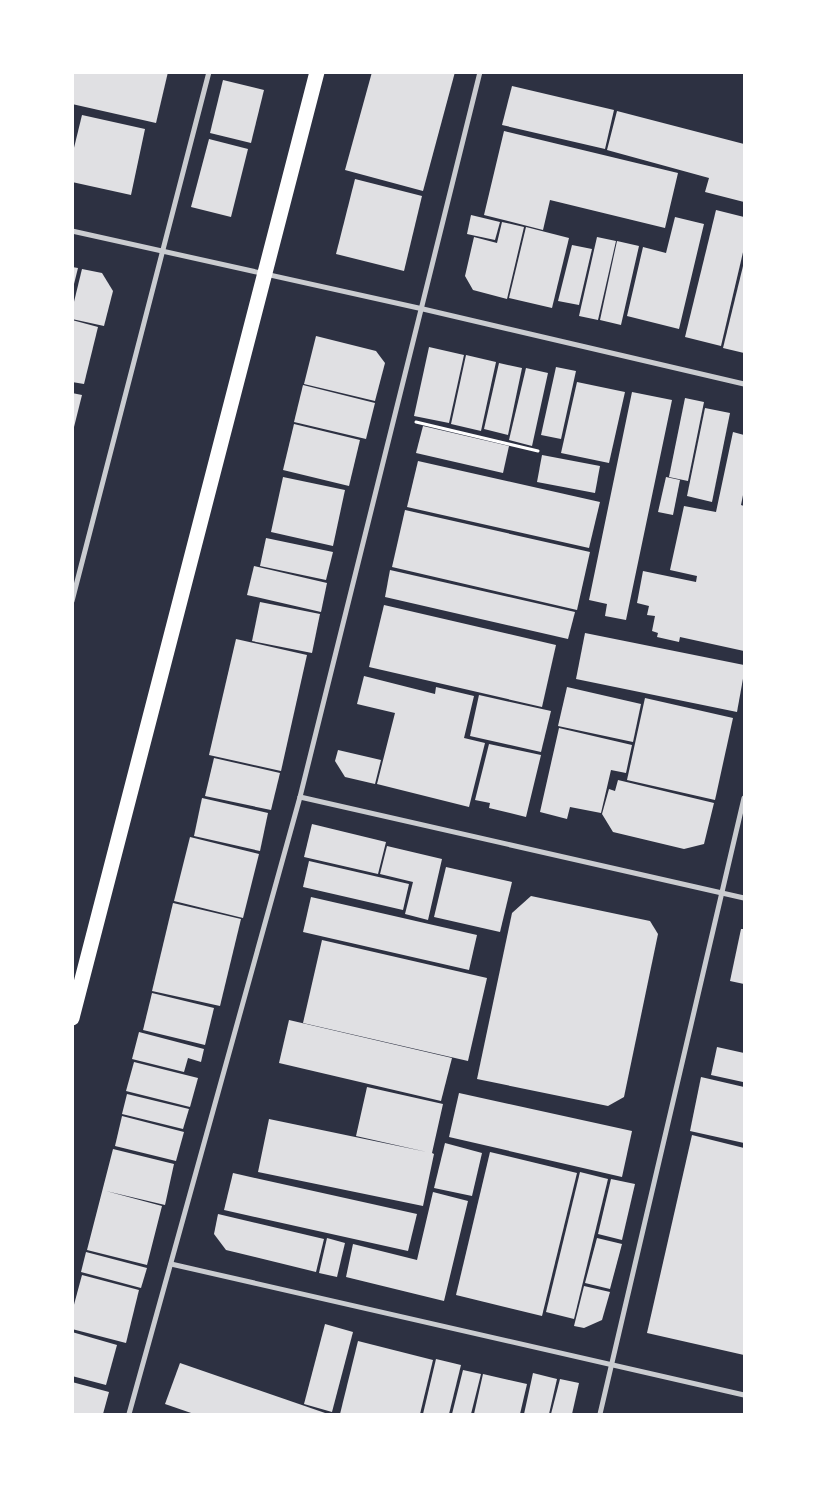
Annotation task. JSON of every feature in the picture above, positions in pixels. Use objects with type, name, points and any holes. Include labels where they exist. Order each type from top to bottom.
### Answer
[{"type":"highway","points":[[72,1018],[317,72]]},
{"type":"street","points":[[72,601],[209,72]]},
{"type":"street","points":[[129,1414],[300,796],[423,309],[480,72]]},
{"type":"street","points":[[72,231],[164,250],[744,384]]},
{"type":"street","points":[[300,796],[744,898]]},
{"type":"street","points":[[600,1414],[744,798]]},
{"type":"street","points":[[171,1264],[744,1395]]},
{"type":"path","points":[[410,420],[538,451]]},
{"type":"building","points":[[72,72],[168,72],[156,123],[72,104]]},
{"type":"building","points":[[372,72],[455,72],[423,191],[345,170]]},
{"type":"building","points":[[223,80],[264,90],[251,143],[210,133]]},
{"type":"building","points":[[512,86],[614,110],[605,149],[502,125]]},
{"type":"building","points":[[617,111],[744,144],[744,202],[705,192],[709,178],[607,150]]},
{"type":"building","points":[[82,115],[145,129],[131,195],[72,182],[72,156]]},
{"type":"building","points":[[504,131],[678,173],[665,228],[550,200],[543,230],[484,215]]},
{"type":"building","points":[[209,139],[248,149],[231,217],[191,207]]},
{"type":"building","points":[[355,179],[422,196],[404,271],[336,254]]},
{"type":"building","points":[[716,210],[744,217],[744,248],[721,346],[685,337]]},
{"type":"building","points":[[471,215],[500,222],[495,240],[467,234]]},
{"type":"building","points":[[675,217],[704,224],[679,329],[627,316],[643,247],[666,253]]},
{"type":"building","points":[[502,222],[524,227],[507,299],[473,290],[465,276],[474,237],[497,243]]},
{"type":"building","points":[[526,227],[569,238],[552,308],[509,298]]},
{"type":"building","points":[[597,237],[616,241],[598,320],[579,316]]},
{"type":"building","points":[[617,241],[639,246],[621,325],[600,320]]},
{"type":"building","points":[[572,245],[592,249],[579,305],[558,301]]},
{"type":"building","points":[[744,262],[744,353],[723,348]]},
{"type":"building","points":[[72,267],[78,268],[73,288],[72,287]]},
{"type":"building","points":[[82,269],[102,273],[113,291],[104,326],[72,319],[72,310]]},
{"type":"building","points":[[72,320],[98,327],[84,384],[72,382]]},
{"type":"building","points":[[316,336],[376,351],[385,363],[375,401],[304,384]]},
{"type":"building","points":[[429,347],[464,355],[449,423],[414,416]]},
{"type":"building","points":[[466,355],[496,362],[481,431],[451,424]]},
{"type":"building","points":[[499,363],[522,368],[508,435],[484,429]]},
{"type":"building","points":[[556,367],[576,371],[561,439],[541,435]]},
{"type":"building","points":[[526,368],[548,373],[532,446],[509,440]]},
{"type":"building","points":[[577,382],[625,392],[609,463],[561,453]]},
{"type":"building","points":[[303,385],[375,403],[366,439],[294,422]]},
{"type":"building","points":[[632,392],[672,400],[626,620],[605,616],[607,604],[589,600]]},
{"type":"building","points":[[72,393],[82,395],[73,431],[72,431]]},
{"type":"building","points":[[685,398],[704,402],[688,481],[669,477]]},
{"type":"building","points":[[705,408],[730,413],[712,502],[687,496]]},
{"type":"building","points":[[294,424],[360,440],[349,486],[283,470]]},
{"type":"building","points":[[423,426],[509,446],[503,473],[416,453]]},
{"type":"building","points":[[733,432],[744,435],[744,490],[741,505],[744,506],[744,651],[680,637],[679,642],[657,637],[658,633],[652,631],[655,616],[647,615],[649,606],[637,603],[643,571],[696,582],[697,576],[670,570],[684,506],[716,512]]},
{"type":"building","points":[[542,455],[600,466],[595,493],[537,482]]},
{"type":"building","points":[[418,461],[600,502],[589,548],[407,507]]},
{"type":"building","points":[[283,477],[345,490],[333,546],[271,532]]},
{"type":"building","points":[[666,477],[680,480],[673,515],[658,512]]},
{"type":"building","points":[[405,510],[590,552],[577,610],[392,567]]},
{"type":"building","points":[[266,538],[333,552],[326,580],[260,566]]},
{"type":"building","points":[[254,566],[327,583],[321,612],[247,595]]},
{"type":"building","points":[[390,570],[575,612],[568,639],[385,597]]},
{"type":"building","points":[[260,602],[320,614],[312,653],[252,641]]},
{"type":"building","points":[[384,605],[556,645],[542,707],[369,667]]},
{"type":"building","points":[[585,633],[744,665],[737,712],[576,679]]},
{"type":"building","points":[[236,639],[307,655],[281,771],[209,755]]},
{"type":"building","points":[[364,676],[435,694],[436,687],[474,696],[464,738],[485,743],[469,807],[377,784],[395,713],[357,704]]},
{"type":"building","points":[[567,687],[641,704],[633,742],[558,726]]},
{"type":"building","points":[[479,695],[551,711],[541,752],[470,736]]},
{"type":"building","points":[[645,698],[733,718],[715,800],[627,780]]},
{"type":"building","points":[[559,728],[632,745],[626,773],[611,770],[601,813],[570,807],[567,819],[540,812]]},
{"type":"building","points":[[489,744],[541,755],[526,817],[489,808],[490,803],[475,800]]},
{"type":"building","points":[[338,750],[381,760],[375,784],[345,777],[335,761]]},
{"type":"building","points":[[214,758],[280,773],[271,810],[205,796]]},
{"type":"building","points":[[618,780],[714,803],[704,844],[684,849],[613,832],[602,814],[609,789],[615,791]]},
{"type":"building","points":[[202,798],[268,813],[260,851],[194,836]]},
{"type":"building","points":[[312,824],[386,842],[378,874],[304,857]]},
{"type":"building","points":[[190,837],[259,854],[243,918],[174,901]]},
{"type":"building","points":[[387,846],[442,859],[428,920],[405,914],[413,882],[380,874]]},
{"type":"building","points":[[309,861],[409,884],[403,910],[303,887]]},
{"type":"building","points":[[446,867],[512,882],[500,932],[434,917]]},
{"type":"building","points":[[531,896],[650,921],[658,934],[624,1097],[608,1106],[477,1079],[512,913]]},
{"type":"building","points":[[311,897],[477,935],[469,970],[303,932]]},
{"type":"building","points":[[173,903],[241,919],[220,1006],[152,991]]},
{"type":"building","points":[[741,929],[744,929],[744,984],[730,981]]},
{"type":"building","points":[[322,940],[487,978],[468,1061],[303,1023]]},
{"type":"building","points":[[152,993],[214,1008],[205,1045],[143,1030]]},
{"type":"building","points":[[289,1020],[452,1058],[441,1101],[279,1063]]},
{"type":"building","points":[[139,1032],[204,1049],[201,1062],[188,1058],[184,1072],[132,1059]]},
{"type":"building","points":[[717,1047],[744,1053],[743,1082],[711,1075]]},
{"type":"building","points":[[134,1062],[198,1078],[190,1107],[126,1091]]},
{"type":"building","points":[[701,1077],[744,1087],[744,1143],[690,1131]]},
{"type":"building","points":[[367,1087],[443,1104],[423,1206],[258,1172],[269,1119],[427,1152],[356,1136]]},
{"type":"building","points":[[459,1093],[632,1131],[622,1177],[449,1137]]},
{"type":"building","points":[[127,1094],[189,1109],[183,1129],[122,1114]]},
{"type":"building","points":[[122,1116],[184,1132],[176,1161],[115,1146]]},
{"type":"building","points":[[692,1135],[744,1148],[744,1355],[647,1333]]},
{"type":"building","points":[[445,1143],[482,1153],[472,1196],[434,1188]]},
{"type":"building","points":[[113,1149],[174,1164],[165,1205],[106,1191],[162,1206],[147,1265],[87,1250]]},
{"type":"building","points":[[490,1152],[577,1173],[542,1316],[456,1295]]},
{"type":"building","points":[[580,1172],[608,1179],[574,1319],[546,1312]]},
{"type":"building","points":[[233,1173],[417,1214],[408,1251],[224,1210]]},
{"type":"building","points":[[611,1179],[635,1184],[622,1240],[598,1234]]},
{"type":"building","points":[[433,1192],[468,1201],[444,1301],[346,1277],[353,1244],[417,1260]]},
{"type":"building","points":[[218,1214],[324,1239],[316,1272],[226,1250],[214,1234]]},
{"type":"building","points":[[327,1238],[345,1243],[337,1277],[319,1273]]},
{"type":"building","points":[[597,1238],[622,1244],[610,1289],[585,1283]]},
{"type":"building","points":[[86,1252],[147,1268],[141,1288],[81,1272]]},
{"type":"building","points":[[82,1275],[139,1290],[126,1343],[72,1329],[72,1312]]},
{"type":"building","points":[[584,1286],[610,1292],[602,1320],[584,1328],[574,1326]]},
{"type":"building","points":[[325,1324],[353,1332],[332,1412],[304,1404]]},
{"type":"building","points":[[72,1332],[117,1345],[106,1385],[72,1376]]},
{"type":"building","points":[[358,1341],[433,1360],[420,1414],[340,1414]]},
{"type":"building","points":[[436,1359],[461,1365],[449,1414],[423,1414]]},
{"type":"building","points":[[180,1363],[328,1414],[194,1414],[165,1404]]},
{"type":"building","points":[[463,1370],[481,1374],[471,1414],[452,1414]]},
{"type":"building","points":[[533,1373],[557,1379],[549,1414],[524,1414]]},
{"type":"building","points":[[483,1374],[527,1384],[520,1414],[474,1414]]},
{"type":"building","points":[[560,1379],[579,1383],[572,1414],[551,1414]]},
{"type":"building","points":[[72,1382],[109,1392],[103,1414],[72,1414]]}]
